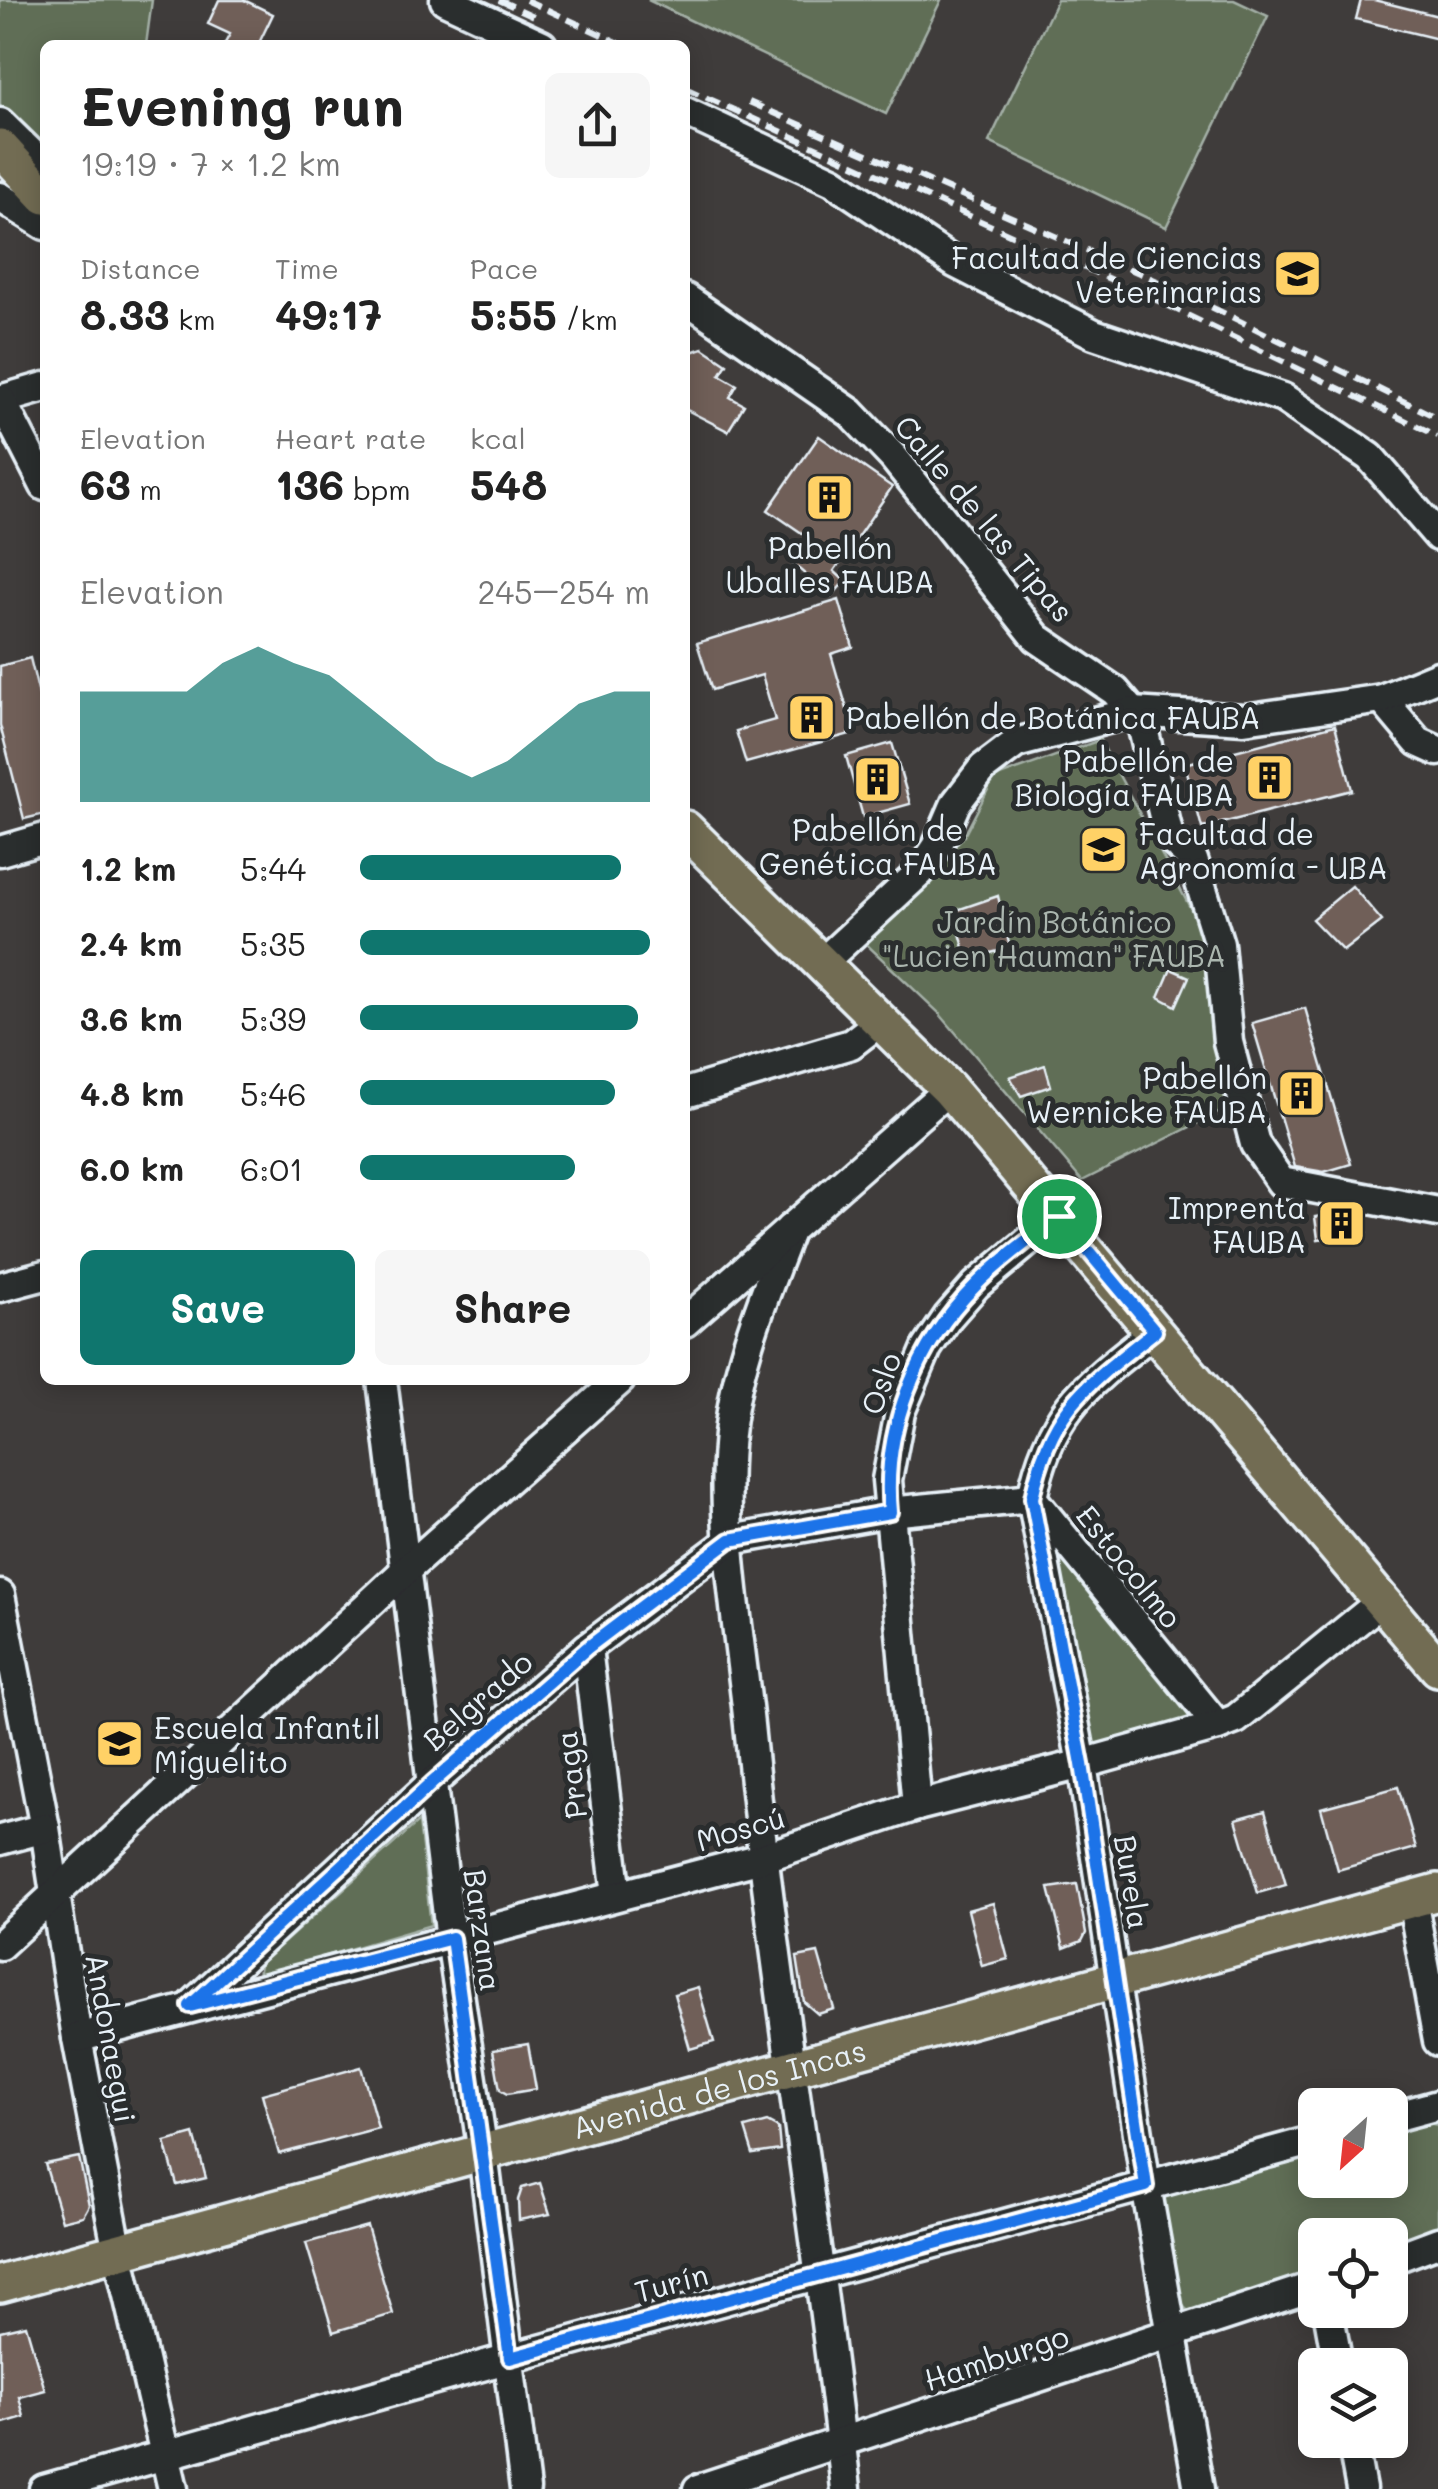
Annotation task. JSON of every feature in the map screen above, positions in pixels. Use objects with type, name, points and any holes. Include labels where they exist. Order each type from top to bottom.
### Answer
[{"type":"main road","points":[[0,147],[40,191]]},
{"type":"main road","points":[[0,177],[40,211]]},
{"type":"main road","points":[[690,834],[950,1088],[1438,1668]]},
{"type":"main road","name":"Avenida de los Incas","points":[[0,2284],[1425,1896]]},
{"type":"street","points":[[446,0],[531,40]]},
{"type":"street","points":[[690,114],[833,181],[955,263],[1094,334],[1283,398],[1370,457],[1438,536]]},
{"type":"street","points":[[0,124],[40,162]]},
{"type":"street","points":[[0,197],[40,221]]},
{"type":"street","name":"Calle de las Tipas","points":[[690,301],[852,413],[894,458],[1037,638],[1115,690],[1134,712],[1143,729],[1169,837],[1193,860],[1220,944],[1228,1042],[1255,1144],[1281,1182],[1438,1212]]},
{"type":"street","points":[[40,388],[0,400],[40,476]]},
{"type":"street","points":[[823,962],[920,872],[937,847],[956,803],[996,755],[1016,744],[1134,712],[1244,719],[1382,700],[1438,676]]},
{"type":"street","points":[[1382,700],[1418,742],[1438,751]]},
{"type":"street","points":[[0,851],[40,839]]},
{"type":"street","points":[[690,1092],[851,1044],[882,1020]]},
{"type":"street","points":[[690,1318],[950,1088]]},
{"type":"street","name":"Oslo","points":[[916,1806],[887,1480],[900,1412],[927,1348],[948,1317],[976,1285],[1059,1216]]},
{"type":"street","points":[[790,1229],[743,1359],[733,1400],[726,1475],[762,1858],[793,2068],[846,2489]]},
{"type":"street","points":[[0,1288],[40,1276]]},
{"type":"street","name":"Burela","points":[[1155,1331],[1082,1388],[1066,1409],[1039,1466],[1032,1498],[1082,1764],[1146,2186],[1200,2489]]},
{"type":"street","name":"Barzana","points":[[383,1385],[524,2489]]},
{"type":"street","points":[[0,1946],[408,1569],[614,1385]]},
{"type":"street","name":"Estocolmo","points":[[730,1540],[890,1512],[1032,1498],[1218,1726]]},
{"type":"street","name":"Belgrado","points":[[190,2006],[432,1783],[587,1648],[730,1540]]},
{"type":"street","name":"Andonaegui","points":[[0,1595],[45,1828],[77,2038],[118,2252],[172,2489]]},
{"type":"street","name":"Moscú","points":[[77,2038],[762,1858],[916,1806],[1218,1726],[1236,1719],[1382,1601]]},
{"type":"street","name":"Praga","points":[[587,1648],[616,1895]]},
{"type":"street","points":[[0,1840],[45,1828]]},
{"type":"street","points":[[1425,1896],[1438,2041]]},
{"type":"street","points":[[1408,2113],[1438,2104]]},
{"type":"street","name":"Turín","points":[[44,2489],[1298,2145]]},
{"type":"street","points":[[1408,2253],[1438,2242]]},
{"type":"street","name":"Hamburgo","points":[[698,2489],[1298,2292]]},
{"type":"street","points":[[1355,2458],[1360,2489]]},
{"type":"green space","points":[[0,0],[152,0],[147,40],[40,40],[40,146],[0,107]]},
{"type":"green space","points":[[648,0],[941,0],[886,114]]},
{"type":"green space","points":[[1057,0],[1234,0],[1268,16],[1166,227],[989,142]]},
{"type":"green space","name":"Jardín Botánico \"Lucien Hauman\" FAUBA","points":[[1100,740],[1200,926],[1226,1109],[1082,1181],[938,1012],[864,942],[964,836],[994,778]]},
{"type":"green space","points":[[1045,1521],[1207,1718],[1087,1749]]},
{"type":"green space","points":[[419,1821],[431,1925],[258,1976],[260,1964]]},
{"type":"green space","points":[[1419,2121],[1438,2125],[1438,2235],[1408,2244],[1408,2218],[1298,2218],[1298,2278],[1189,2312],[1178,2301],[1159,2196],[1298,2156],[1298,2198],[1408,2198],[1408,2124]]},
{"type":"building","points":[[219,0],[244,0],[273,14],[260,40],[227,40],[230,34],[208,24]]},
{"type":"building","points":[[1361,0],[1438,16],[1438,39],[1356,19]]},
{"type":"building","points":[[703,348],[727,364],[720,375],[737,385],[730,397],[744,405],[728,431],[690,412],[690,352]]},
{"type":"building","name":"Pabellón Uballes FAUBA","points":[[819,436],[892,487],[834,571],[845,581],[831,597],[792,563],[812,540],[768,510]]},
{"type":"building","points":[[839,600],[853,647],[831,654],[854,733],[746,763],[736,731],[775,720],[762,675],[712,690],[697,643]]},
{"type":"building","points":[[30,658],[40,699],[40,815],[24,819],[0,725],[0,666]]},
{"type":"building","name":"Pabellón de Biología FAUBA","points":[[1335,725],[1352,790],[1202,828],[1185,764]]},
{"type":"building","name":"Pabellón de Genética FAUBA","points":[[892,743],[910,804],[863,817],[846,756]]},
{"type":"building","points":[[1352,886],[1382,921],[1343,951],[1312,919]]},
{"type":"building","points":[[998,896],[1010,948],[967,959],[954,911]]},
{"type":"building","points":[[1171,969],[1189,977],[1176,1006],[1159,997]]},
{"type":"building","name":"Pabellón Wernicke FAUBA","points":[[1305,1008],[1351,1164],[1324,1172],[1295,1167],[1252,1023]]},
{"type":"building","points":[[1045,1065],[1051,1086],[1021,1096],[1010,1077]]},
{"type":"building","name":"Imprenta FAUBA","points":[[1345,1212],[1364,1216],[1367,1232],[1318,1239],[1315,1217]]},
{"type":"building","points":[[1398,1787],[1416,1848],[1338,1870],[1321,1808]]},
{"type":"building","points":[[1265,1811],[1286,1885],[1258,1893],[1236,1819]]},
{"type":"building","points":[[1077,1884],[1086,1933],[1082,1941],[1064,1948],[1049,1888]]},
{"type":"building","points":[[993,1903],[1008,1959],[982,1966],[968,1910]]},
{"type":"building","points":[[818,1953],[834,2009],[818,2014],[804,2002],[797,1957]]},
{"type":"building","points":[[698,1987],[714,2042],[690,2049],[674,1994]]},
{"type":"building","points":[[528,2044],[536,2089],[507,2094],[500,2090],[493,2050]]},
{"type":"building","points":[[361,2067],[378,2128],[279,2154],[262,2094]]},
{"type":"building","points":[[767,2122],[778,2128],[780,2150],[753,2154],[745,2128]]},
{"type":"building","points":[[194,2134],[206,2178],[177,2185],[165,2142]]},
{"type":"building","points":[[79,2157],[89,2205],[83,2216],[62,2221],[45,2164]]},
{"type":"building","points":[[540,2183],[550,2214],[519,2220],[522,2188]]},
{"type":"building","points":[[367,2226],[393,2314],[333,2332],[306,2243]]},
{"type":"building","points":[[26,2325],[45,2390],[19,2397],[24,2417],[0,2424],[0,2331]]},
{"type":"railway","points":[[499,0],[536,17]]},
{"type":"railway","points":[[526,0],[613,40]]},
{"type":"railway","points":[[690,90],[1154,299],[1438,436]]},
{"type":"railway","points":[[749,102],[1162,283],[1438,418]]},
{"type":"place","name":"Facultad de Ciencias Veterinarias","points":[[1297,274]]},
{"type":"place","name":"Pabellón Uballes FAUBA","points":[[830,498]]},
{"type":"place","name":"Pabellón de Botánica FAUBA","points":[[811,717]]},
{"type":"place","name":"Pabellón de Biología FAUBA","points":[[1269,777]]},
{"type":"place","name":"Pabellón de Genética FAUBA","points":[[878,780]]},
{"type":"place","name":"Facultad de Agronomía - UBA","points":[[1104,850]]},
{"type":"place","name":"Pabellón Wernicke FAUBA","points":[[1302,1094]]},
{"type":"place","name":"Imprenta FAUBA","points":[[1341,1224]]},
{"type":"place","name":"Escuela Infantil Miguelito","points":[[119,1744]]},
{"type":"route","points":[[1059,1216],[1155,1331],[1082,1388],[1066,1409],[1039,1466],[1032,1498],[1082,1764],[1146,2186],[510,2358],[452,1938],[190,2006],[432,1783],[587,1648],[730,1540],[890,1512],[887,1480],[892,1446],[900,1412],[927,1348],[976,1285],[1059,1216]]}]
